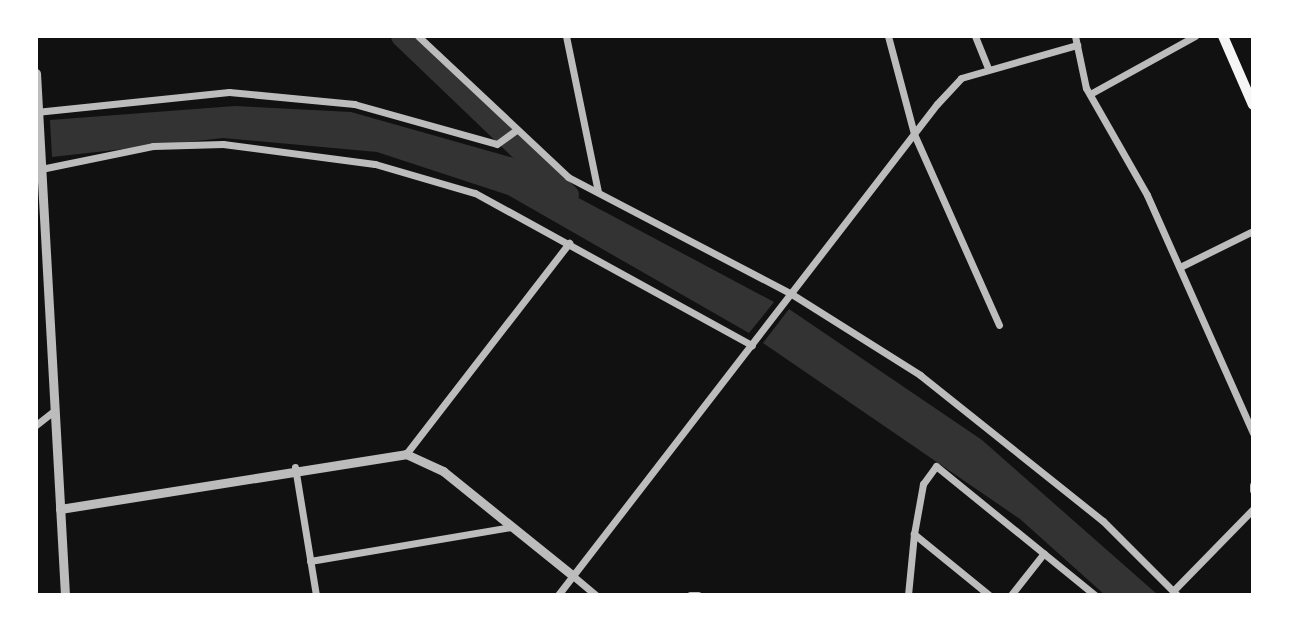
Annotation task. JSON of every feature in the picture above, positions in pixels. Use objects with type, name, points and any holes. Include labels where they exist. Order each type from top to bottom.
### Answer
[{"type":"main road","points":[[1223,36],[1253,105]]},
{"type":"street","points":[[418,36],[514,132],[568,177],[787,296],[920,375],[1103,521],[1175,593],[1253,509]]},
{"type":"street","points":[[566,36],[598,192]]},
{"type":"street","points":[[888,36],[914,134],[999,325]]},
{"type":"street","points":[[975,36],[988,68]]},
{"type":"street","points":[[1075,36],[1090,94],[1180,267],[1253,433]]},
{"type":"street","points":[[1090,94],[1195,36]]},
{"type":"street","points":[[558,595],[787,296],[961,78],[1077,45]]},
{"type":"street","points":[[36,73],[65,595]]},
{"type":"street","points":[[37,114],[162,95],[298,96],[503,143],[514,132]]},
{"type":"street","points":[[39,167],[153,146],[291,148],[475,193],[754,343]]},
{"type":"street","points":[[1180,267],[1253,231]]},
{"type":"street","points":[[406,454],[569,243]]},
{"type":"street","points":[[36,425],[54,411]]},
{"type":"street","points":[[60,509],[295,467],[406,454],[443,471],[596,595]]},
{"type":"street","points":[[908,595],[923,484],[936,466],[1094,595]]},
{"type":"street","points":[[295,467],[316,595]]},
{"type":"street","points":[[310,561],[512,527]]},
{"type":"street","points":[[914,534],[989,595]]},
{"type":"street","points":[[1011,595],[1044,553]]},
{"type":"street","points":[[690,595],[698,595]]},
{"type":"shaded area","points":[[235,106],[351,112],[528,162],[573,195],[774,302],[749,333],[508,195],[377,152],[223,138],[52,157],[50,120]]},
{"type":"shaded area","points":[[789,309],[982,440],[1158,595],[1105,595],[1020,519],[763,343]]},
{"type":"waterway","points":[[402,36],[568,195]]}]
